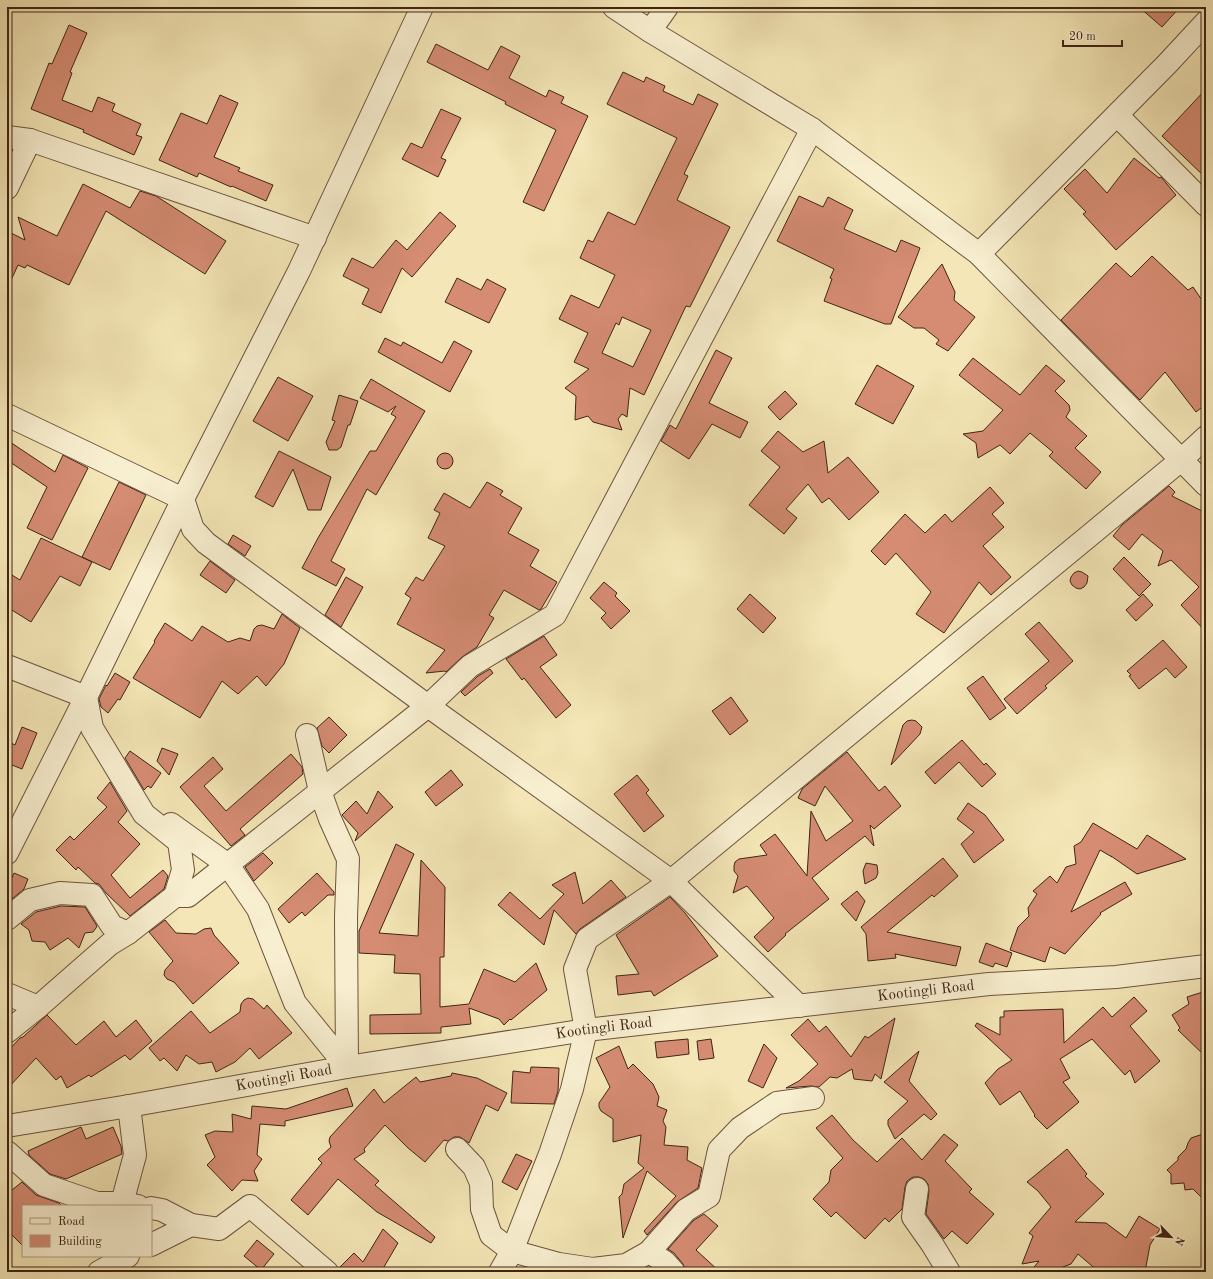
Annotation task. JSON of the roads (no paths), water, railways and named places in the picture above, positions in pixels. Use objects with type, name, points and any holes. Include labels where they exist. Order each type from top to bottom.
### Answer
[{"type":"street","points":[[614,7],[650,31],[812,129],[979,254],[1206,485]]},
{"type":"street","points":[[650,31],[667,7]]},
{"type":"street","points":[[7,853],[315,238],[415,9]]},
{"type":"street","points":[[979,254],[1167,64],[1206,22]]},
{"type":"street","points":[[1117,115],[1206,205]]},
{"type":"street","points":[[175,896],[188,896],[228,865],[428,706],[470,666],[555,615],[812,129]]},
{"type":"street","points":[[7,137],[30,140],[315,238]]},
{"type":"street","points":[[7,188],[30,140]]},
{"type":"street","points":[[7,415],[183,499],[193,529],[206,543],[428,706],[671,881],[799,1006]]},
{"type":"street","points":[[500,1272],[512,1251],[550,1154],[572,1088],[586,1030],[575,969],[587,940],[671,881],[1181,460],[1206,437]]},
{"type":"street","points":[[7,666],[86,697]]},
{"type":"street","points":[[7,1032],[110,944],[128,933],[175,896],[183,870],[179,842],[144,814],[92,728],[86,697]]},
{"type":"street","points":[[307,735],[320,791],[330,819],[348,859],[346,925],[347,1068]]},
{"type":"street","points":[[135,798],[228,865],[258,909],[295,1003],[347,1068]]},
{"type":"street","points":[[7,919],[30,900],[60,893],[92,896],[112,926],[128,933]]},
{"type":"street","name":"Kootingli Road","points":[[8,1122],[129,1106],[347,1068],[586,1030],[989,984],[1116,977],[1206,966]]},
{"type":"street","points":[[7,994],[38,1007]]},
{"type":"street","points":[[457,1149],[474,1167],[481,1183],[482,1209],[491,1235],[512,1251],[559,1264],[593,1269],[626,1265],[649,1252],[686,1210],[709,1196],[719,1150],[740,1128],[777,1103],[813,1098]]},
{"type":"street","points":[[7,1152],[44,1185],[97,1203],[130,1205],[135,1155],[129,1106]]},
{"type":"street","points":[[917,1189],[913,1217],[949,1272]]},
{"type":"street","points":[[152,1208],[162,1210],[191,1225],[219,1229],[250,1206],[327,1272]]},
{"type":"street","points":[[152,1244],[191,1225]]},
{"type":"street","points":[[649,1252],[665,1262],[674,1272]]},
{"type":"street","points":[[99,1272],[126,1257]]}]
